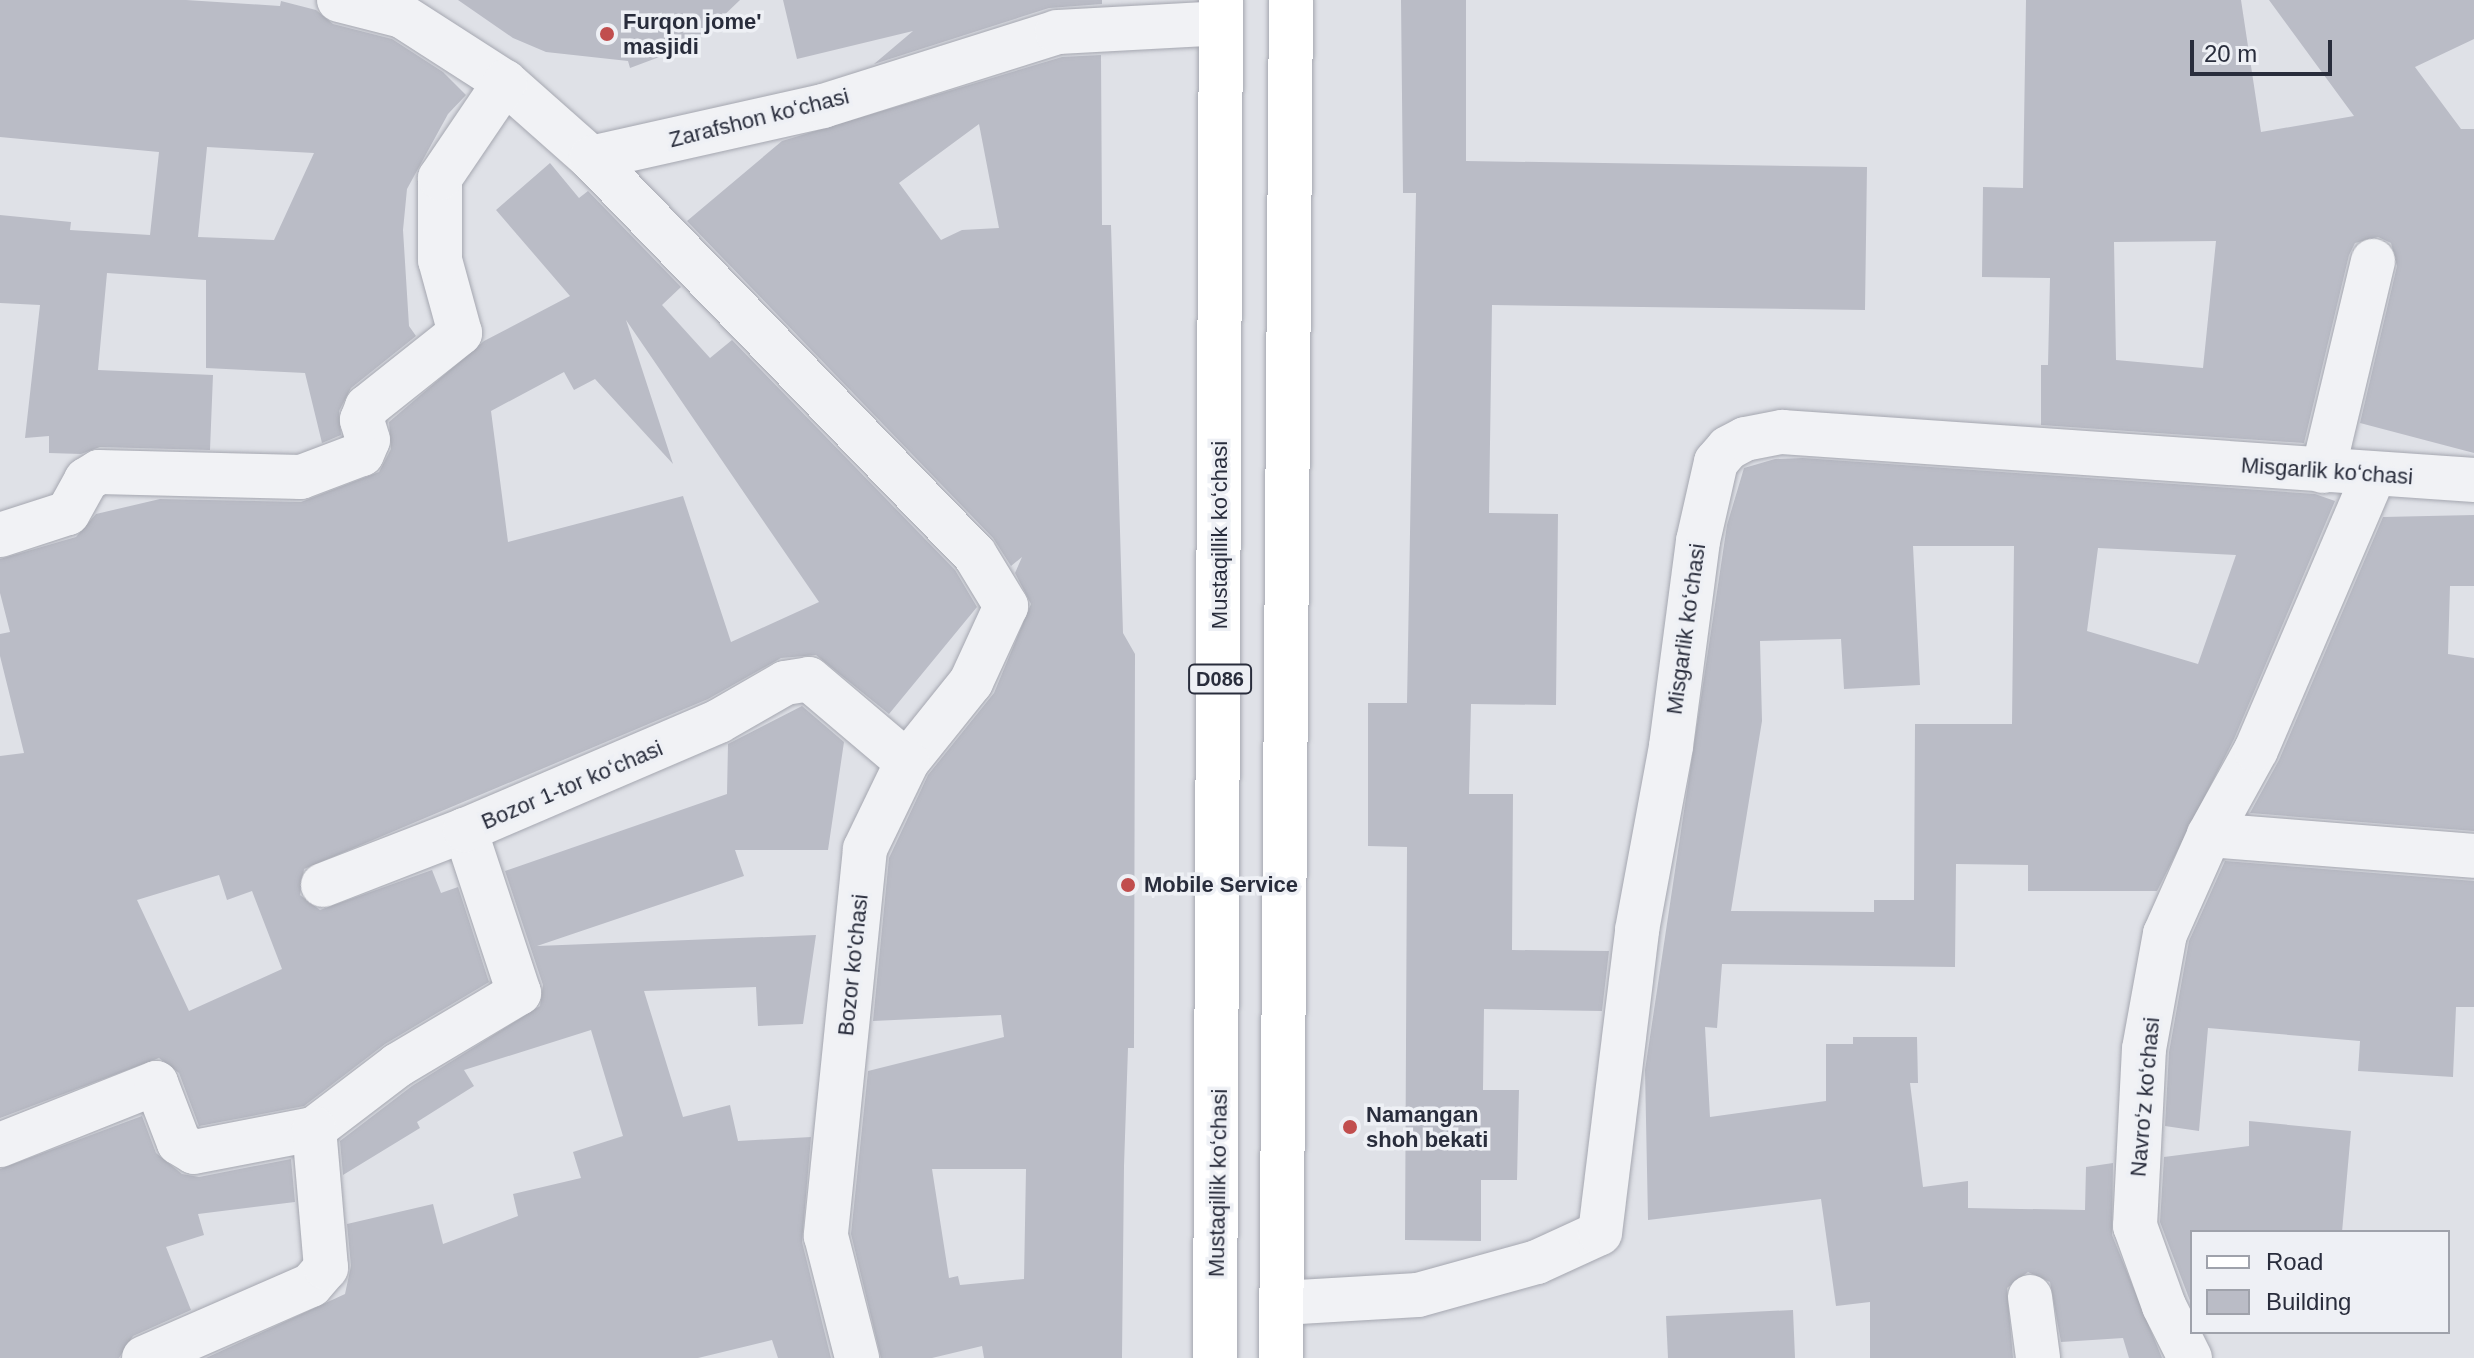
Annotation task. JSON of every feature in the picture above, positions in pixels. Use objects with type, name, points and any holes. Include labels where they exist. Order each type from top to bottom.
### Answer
[{"type":"main road","points":[[1281,1358],[1291,0]]},
{"type":"main road","name":"Mustaqillik koʻchasi","points":[[1215,1358],[1221,12]]},
{"type":"street","points":[[339,0],[402,16],[505,82],[591,158]]},
{"type":"street","name":"Zarafshon koʻchasi","points":[[591,158],[823,106],[1057,32],[1221,12]]},
{"type":"street","points":[[0,535],[68,513],[86,480],[99,472],[301,477],[362,454],[368,440],[362,420],[367,407],[460,333],[440,260],[440,178],[505,82]]},
{"type":"street","name":"Bozor ko'chasi","points":[[591,158],[975,555],[1006,606],[971,682],[907,762],[865,849],[826,1236],[857,1358]]},
{"type":"street","points":[[2323,471],[2373,261]]},
{"type":"street","name":"Misgarlik koʻchasi","points":[[1282,1303],[1418,1295],[1537,1262],[1600,1233],[1637,930],[1671,746],[1698,541],[1716,462],[1728,448],[1745,439],[1782,432],[2474,480]]},
{"type":"street","name":"Navroʻz koʻchasi","points":[[2190,1358],[2164,1306],[2135,1226],[2144,1049],[2165,934],[2209,835],[2256,750],[2374,475]]},
{"type":"street","name":"Bozor 1-tor koʻchasi","points":[[0,1145],[156,1083],[179,1143],[194,1152],[314,1129],[398,1065],[519,993],[465,830],[719,721],[785,683],[809,679],[907,762]]},
{"type":"street","points":[[323,885],[465,830]]},
{"type":"street","points":[[2209,835],[2474,856]]},
{"type":"street","points":[[144,1358],[311,1285],[326,1268],[314,1129]]},
{"type":"street","points":[[2030,1297],[2038,1358]]},
{"type":"building","points":[[0,0],[186,0],[280,6],[281,1],[316,10],[333,24],[392,39],[443,72],[466,95],[448,114],[407,189],[403,230],[409,326],[416,336],[351,388],[339,411],[341,435],[322,443],[305,373],[206,368],[206,280],[107,273],[98,370],[213,375],[210,450],[100,447],[81,454],[49,453],[49,436],[25,438],[40,305],[0,303],[0,215],[71,222],[70,230],[150,235],[159,152],[0,137]],"holes":[[[207,147],[314,153],[274,240],[198,237]]]},
{"type":"building","name":"Furqon jome' masjidi","points":[[458,0],[740,0],[694,44],[630,68],[628,61],[546,52],[513,38]]},
{"type":"building","points":[[783,0],[1102,0],[1102,4],[1049,8],[874,64],[913,31],[797,59]]},
{"type":"building","points":[[1401,0],[1466,0],[1466,161],[1867,167],[1865,310],[1492,305],[1489,513],[1558,514],[1556,705],[1471,704],[1469,794],[1513,794],[1512,950],[1609,951],[1602,1011],[1484,1009],[1483,1090],[1519,1090],[1517,1180],[1481,1180],[1481,1241],[1405,1240],[1407,847],[1368,846],[1368,703],[1407,703],[1416,193],[1403,193]]},
{"type":"building","points":[[2026,0],[2241,0],[2261,132],[2354,116],[2269,0],[2474,0],[2474,39],[2415,67],[2461,129],[2474,129],[2474,453],[2360,423],[2397,266],[2391,243],[2378,237],[2355,243],[2349,255],[2304,443],[2041,425],[2041,365],[2048,365],[2050,278],[1982,277],[1983,187],[2023,188]],"holes":[[[2216,241],[2203,368],[2116,360],[2114,242]]]},
{"type":"building","points":[[1101,55],[1102,225],[1111,225],[1123,633],[1135,654],[1134,1048],[1128,1048],[1122,1358],[984,1358],[982,1346],[932,1358],[881,1358],[851,1234],[868,1071],[1004,1037],[1001,1015],[873,1021],[889,858],[928,775],[994,693],[1031,604],[1015,573],[1022,557],[1011,566],[993,538],[687,221],[782,141],[1062,57]],"holes":[[[979,124],[999,228],[962,230],[941,240],[899,183]],[[932,1169],[1026,1169],[1024,1279],[960,1285],[958,1276],[949,1278]]]},
{"type":"building","points":[[550,163],[579,198],[588,191],[681,287],[662,305],[710,358],[732,340],[955,570],[977,607],[889,714],[816,655],[781,658],[708,699],[304,869],[300,895],[320,910],[432,870],[441,893],[458,887],[489,982],[385,1044],[304,1106],[199,1126],[179,1073],[159,1058],[0,1118],[0,756],[24,753],[0,656],[0,634],[10,632],[0,593],[0,559],[76,537],[96,514],[160,499],[301,502],[379,472],[391,449],[389,422],[484,341],[570,296],[496,210]],"holes":[[[626,320],[764,522],[819,602],[731,642],[683,496],[508,542],[491,411],[564,372],[574,390],[595,379],[673,464]],[[219,875],[227,900],[252,891],[282,969],[189,1011],[137,900]]]},
{"type":"building","points":[[1803,458],[2315,494],[2335,501],[2234,739],[2157,891],[2028,891],[2028,865],[1956,864],[1955,967],[1722,964],[1717,1028],[1705,1027],[1710,1117],[1826,1101],[1826,1044],[1853,1044],[1853,1037],[1917,1037],[1918,1083],[1910,1083],[1923,1187],[1968,1181],[1968,1208],[2085,1210],[2086,1167],[2113,1163],[2112,1235],[2162,1358],[2129,1358],[2123,1338],[2061,1342],[2050,1282],[2028,1272],[2007,1288],[2013,1358],[1870,1358],[1870,1302],[1836,1306],[1821,1199],[1648,1220],[1645,1070],[1727,525],[1744,468],[1775,459]],"holes":[[[1913,546],[2014,546],[2012,724],[1915,724],[1914,900],[1874,900],[1874,912],[1731,911],[1762,721],[1760,641],[1841,639],[1844,689],[1920,685]],[[2098,548],[2236,555],[2198,664],[2087,631]]]},
{"type":"building","points":[[2474,515],[2474,586],[2450,586],[2448,654],[2474,658],[2474,831],[2250,813],[2279,760],[2383,517]]},
{"type":"building","points":[[802,706],[844,742],[828,850],[735,850],[744,876],[537,946],[816,935],[803,1024],[758,1026],[756,987],[644,991],[683,1117],[730,1105],[738,1141],[811,1137],[802,1242],[831,1358],[778,1358],[772,1340],[698,1358],[206,1358],[345,1294],[351,1266],[347,1224],[433,1204],[443,1244],[518,1216],[513,1194],[581,1178],[573,1152],[623,1136],[591,1030],[464,1070],[474,1086],[417,1122],[420,1128],[343,1175],[340,1141],[412,1086],[540,1006],[543,985],[505,871],[727,794],[728,744]]},
{"type":"building","points":[[2225,861],[2474,881],[2474,1007],[2456,1007],[2453,1077],[2358,1071],[2360,1041],[2208,1028],[2199,1131],[2165,1126],[2169,1052],[2189,941]]},
{"type":"building","points":[[142,1116],[156,1153],[182,1174],[199,1177],[291,1159],[295,1202],[198,1214],[204,1235],[166,1247],[191,1310],[133,1336],[119,1358],[0,1358],[0,1169]]},
{"type":"building","points":[[2249,1121],[2351,1131],[2342,1230],[2190,1230],[2190,1301],[2160,1222],[2164,1157],[2249,1146]]},
{"type":"building","points":[[1793,1310],[1795,1358],[1668,1358],[1666,1316]]},
{"type":"place","name":"Furqon jome' masjidi","points":[[607,34]]},
{"type":"place","name":"Mobile Service","points":[[1128,885]]},
{"type":"place","name":"Namangan shoh bekati","points":[[1350,1127]]}]
